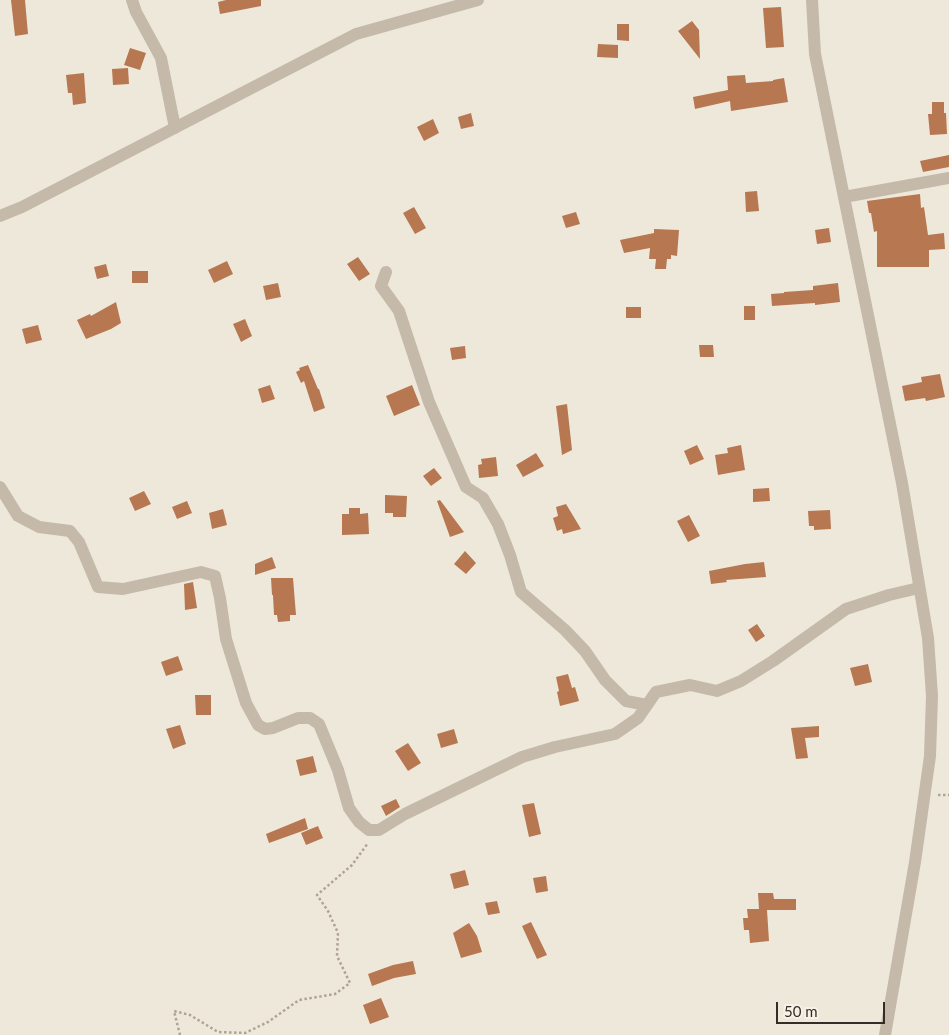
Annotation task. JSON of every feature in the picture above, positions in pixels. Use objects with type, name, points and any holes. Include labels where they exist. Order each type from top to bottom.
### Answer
[{"type":"street","points":[[132,0],[136,12],[161,58],[174,128]]},
{"type":"street","points":[[0,216],[22,207],[356,34],[478,0]]},
{"type":"street","points":[[812,0],[816,54],[902,483],[928,638],[932,696],[930,756],[915,862],[885,1035]]},
{"type":"street","points":[[844,197],[949,178]]},
{"type":"street","points":[[386,272],[381,286],[399,311],[429,402],[466,487],[483,498],[498,524],[521,592],[585,651],[605,680],[626,701],[647,706]]},
{"type":"street","points":[[0,487],[18,516],[39,527],[70,531],[79,542],[98,587],[123,589],[201,572],[215,576],[226,639],[246,703],[258,725],[265,729],[272,728],[298,718],[310,718],[319,724],[338,770],[349,808],[359,822],[369,830],[379,830],[405,814],[522,757],[555,747],[615,734],[638,718],[656,692],[690,685],[717,691],[741,681],[774,661],[846,609],[889,595],[920,588]]},
{"type":"path","points":[[180,1035],[174,1011],[190,1015],[218,1032],[245,1033],[268,1022],[299,1000],[335,994],[350,983],[337,956],[338,933],[328,911],[317,895],[352,865],[379,830]]},
{"type":"building","points":[[11,0],[25,0],[28,34],[15,36]]},
{"type":"building","points":[[226,0],[261,0],[261,6],[220,14],[218,2]]},
{"type":"building","points":[[781,7],[784,47],[766,48],[763,8]]},
{"type":"building","points":[[692,21],[699,30],[700,59],[678,31]]},
{"type":"building","points":[[617,24],[629,24],[629,41],[617,40]]},
{"type":"building","points":[[598,44],[618,45],[618,58],[597,57]]},
{"type":"building","points":[[130,48],[146,53],[140,70],[124,65]]},
{"type":"building","points":[[128,68],[129,84],[113,85],[112,69]]},
{"type":"building","points":[[84,73],[86,103],[73,105],[72,93],[68,93],[66,75]]},
{"type":"building","points":[[745,75],[746,83],[773,81],[784,78],[788,102],[731,111],[730,101],[695,109],[693,97],[728,90],[727,76]]},
{"type":"building","points":[[932,102],[944,102],[947,134],[930,135],[928,114],[932,114]]},
{"type":"building","points":[[471,113],[474,126],[461,129],[458,117]]},
{"type":"building","points":[[433,119],[439,133],[424,141],[417,127]]},
{"type":"building","points":[[949,155],[949,167],[923,172],[920,161]]},
{"type":"building","points":[[757,191],[759,211],[746,212],[745,192]]},
{"type":"building","points":[[920,194],[921,208],[924,207],[928,235],[944,233],[945,249],[929,250],[929,267],[877,267],[877,231],[874,232],[867,201]]},
{"type":"building","points":[[414,207],[426,228],[415,234],[403,213]]},
{"type":"building","points":[[576,212],[580,224],[566,228],[562,216]]},
{"type":"building","points":[[829,228],[831,242],[817,244],[815,230]]},
{"type":"building","points":[[654,229],[679,230],[677,256],[671,255],[671,259],[667,259],[666,269],[655,269],[656,259],[649,259],[650,248],[624,253],[620,240],[654,233]]},
{"type":"building","points":[[358,257],[370,274],[359,281],[347,264]]},
{"type":"building","points":[[227,261],[233,274],[214,283],[208,270]]},
{"type":"building","points":[[106,264],[109,276],[97,279],[94,267]]},
{"type":"building","points":[[132,271],[148,271],[148,283],[132,283]]},
{"type":"building","points":[[278,283],[281,297],[266,300],[263,286]]},
{"type":"building","points":[[838,283],[840,302],[815,305],[815,303],[772,306],[771,294],[813,290],[813,286]]},
{"type":"building","points":[[116,302],[121,323],[86,339],[77,320],[90,314],[91,316]]},
{"type":"building","points":[[744,306],[755,306],[755,320],[744,320]]},
{"type":"building","points":[[626,307],[641,307],[641,318],[626,318]]},
{"type":"building","points":[[245,319],[252,336],[241,342],[233,324]]},
{"type":"building","points":[[38,325],[42,340],[26,344],[22,329]]},
{"type":"building","points":[[699,345],[713,345],[714,357],[700,357]]},
{"type":"building","points":[[465,346],[466,358],[452,360],[450,348]]},
{"type":"building","points":[[308,365],[325,408],[314,412],[304,381],[301,383],[296,372],[300,370],[299,368]]},
{"type":"building","points":[[940,374],[945,397],[926,401],[925,398],[905,401],[902,386],[922,382],[921,377]]},
{"type":"building","points":[[270,385],[275,399],[262,403],[258,389]]},
{"type":"building","points":[[412,385],[420,405],[394,416],[386,396]]},
{"type":"building","points":[[567,404],[572,450],[562,455],[556,406]]},
{"type":"building","points":[[697,445],[704,459],[690,465],[684,451]]},
{"type":"building","points":[[741,445],[745,470],[718,475],[715,455],[728,453],[727,448]]},
{"type":"building","points":[[536,453],[544,466],[523,477],[516,465]]},
{"type":"building","points":[[496,457],[498,476],[479,478],[478,465],[482,464],[481,459]]},
{"type":"building","points":[[434,468],[442,478],[431,486],[423,476]]},
{"type":"building","points":[[769,488],[770,501],[753,502],[753,489]]},
{"type":"building","points":[[144,491],[151,504],[135,511],[129,498]]},
{"type":"building","points":[[385,495],[407,496],[406,517],[393,517],[393,513],[385,513]]},
{"type":"building","points":[[440,500],[464,532],[450,537],[437,501]]},
{"type":"building","points":[[187,501],[192,513],[177,519],[172,507]]},
{"type":"building","points":[[566,504],[581,529],[563,534],[562,529],[557,531],[553,518],[558,516],[556,507]]},
{"type":"building","points":[[349,508],[360,508],[360,514],[368,513],[369,534],[342,535],[342,514],[349,514]]},
{"type":"building","points":[[223,509],[227,525],[212,529],[209,513]]},
{"type":"building","points":[[830,510],[831,529],[814,530],[814,526],[809,526],[808,511]]},
{"type":"building","points":[[689,515],[700,536],[688,542],[677,521]]},
{"type":"building","points":[[465,551],[476,563],[466,574],[454,564]]},
{"type":"building","points":[[272,557],[276,568],[255,575],[255,564]]},
{"type":"building","points":[[764,562],[766,577],[726,580],[727,582],[711,584],[709,571]]},
{"type":"building","points":[[271,578],[293,578],[296,615],[290,615],[290,621],[278,622],[277,615],[274,615]]},
{"type":"building","points":[[193,582],[197,608],[185,610],[184,584]]},
{"type":"building","points":[[757,624],[765,636],[756,642],[748,630]]},
{"type":"building","points":[[178,656],[183,670],[166,676],[161,662]]},
{"type":"building","points":[[868,664],[872,682],[855,686],[850,668]]},
{"type":"building","points":[[568,674],[572,688],[575,687],[579,701],[560,706],[556,677]]},
{"type":"building","points":[[195,695],[211,695],[211,715],[196,715]]},
{"type":"building","points":[[180,725],[186,744],[173,749],[166,729]]},
{"type":"building","points":[[819,726],[819,737],[805,738],[808,758],[796,759],[791,728]]},
{"type":"building","points":[[454,729],[458,743],[441,748],[437,734]]},
{"type":"building","points":[[408,743],[421,763],[408,771],[395,751]]},
{"type":"building","points":[[313,756],[317,772],[300,776],[296,760]]},
{"type":"building","points":[[396,799],[400,807],[386,816],[381,806]]},
{"type":"building","points":[[534,803],[541,834],[529,837],[522,805]]},
{"type":"building","points":[[305,818],[308,829],[269,843],[266,834]]},
{"type":"building","points":[[318,826],[323,838],[306,845],[301,833]]},
{"type":"building","points":[[465,870],[469,885],[454,889],[450,874]]},
{"type":"building","points":[[546,876],[548,891],[536,893],[533,878]]},
{"type":"building","points":[[758,893],[773,893],[774,899],[796,899],[796,910],[767,910],[769,941],[750,943],[749,930],[744,930],[743,918],[748,918],[747,909],[759,909]]},
{"type":"building","points":[[497,901],[500,913],[488,915],[485,903]]},
{"type":"building","points":[[531,922],[547,955],[537,959],[522,926]]},
{"type":"building","points":[[469,923],[477,936],[482,952],[461,958],[453,933]]},
{"type":"building","points":[[413,961],[416,974],[394,978],[372,986],[368,974],[393,965]]},
{"type":"building","points":[[381,998],[389,1017],[370,1024],[363,1005]]}]
